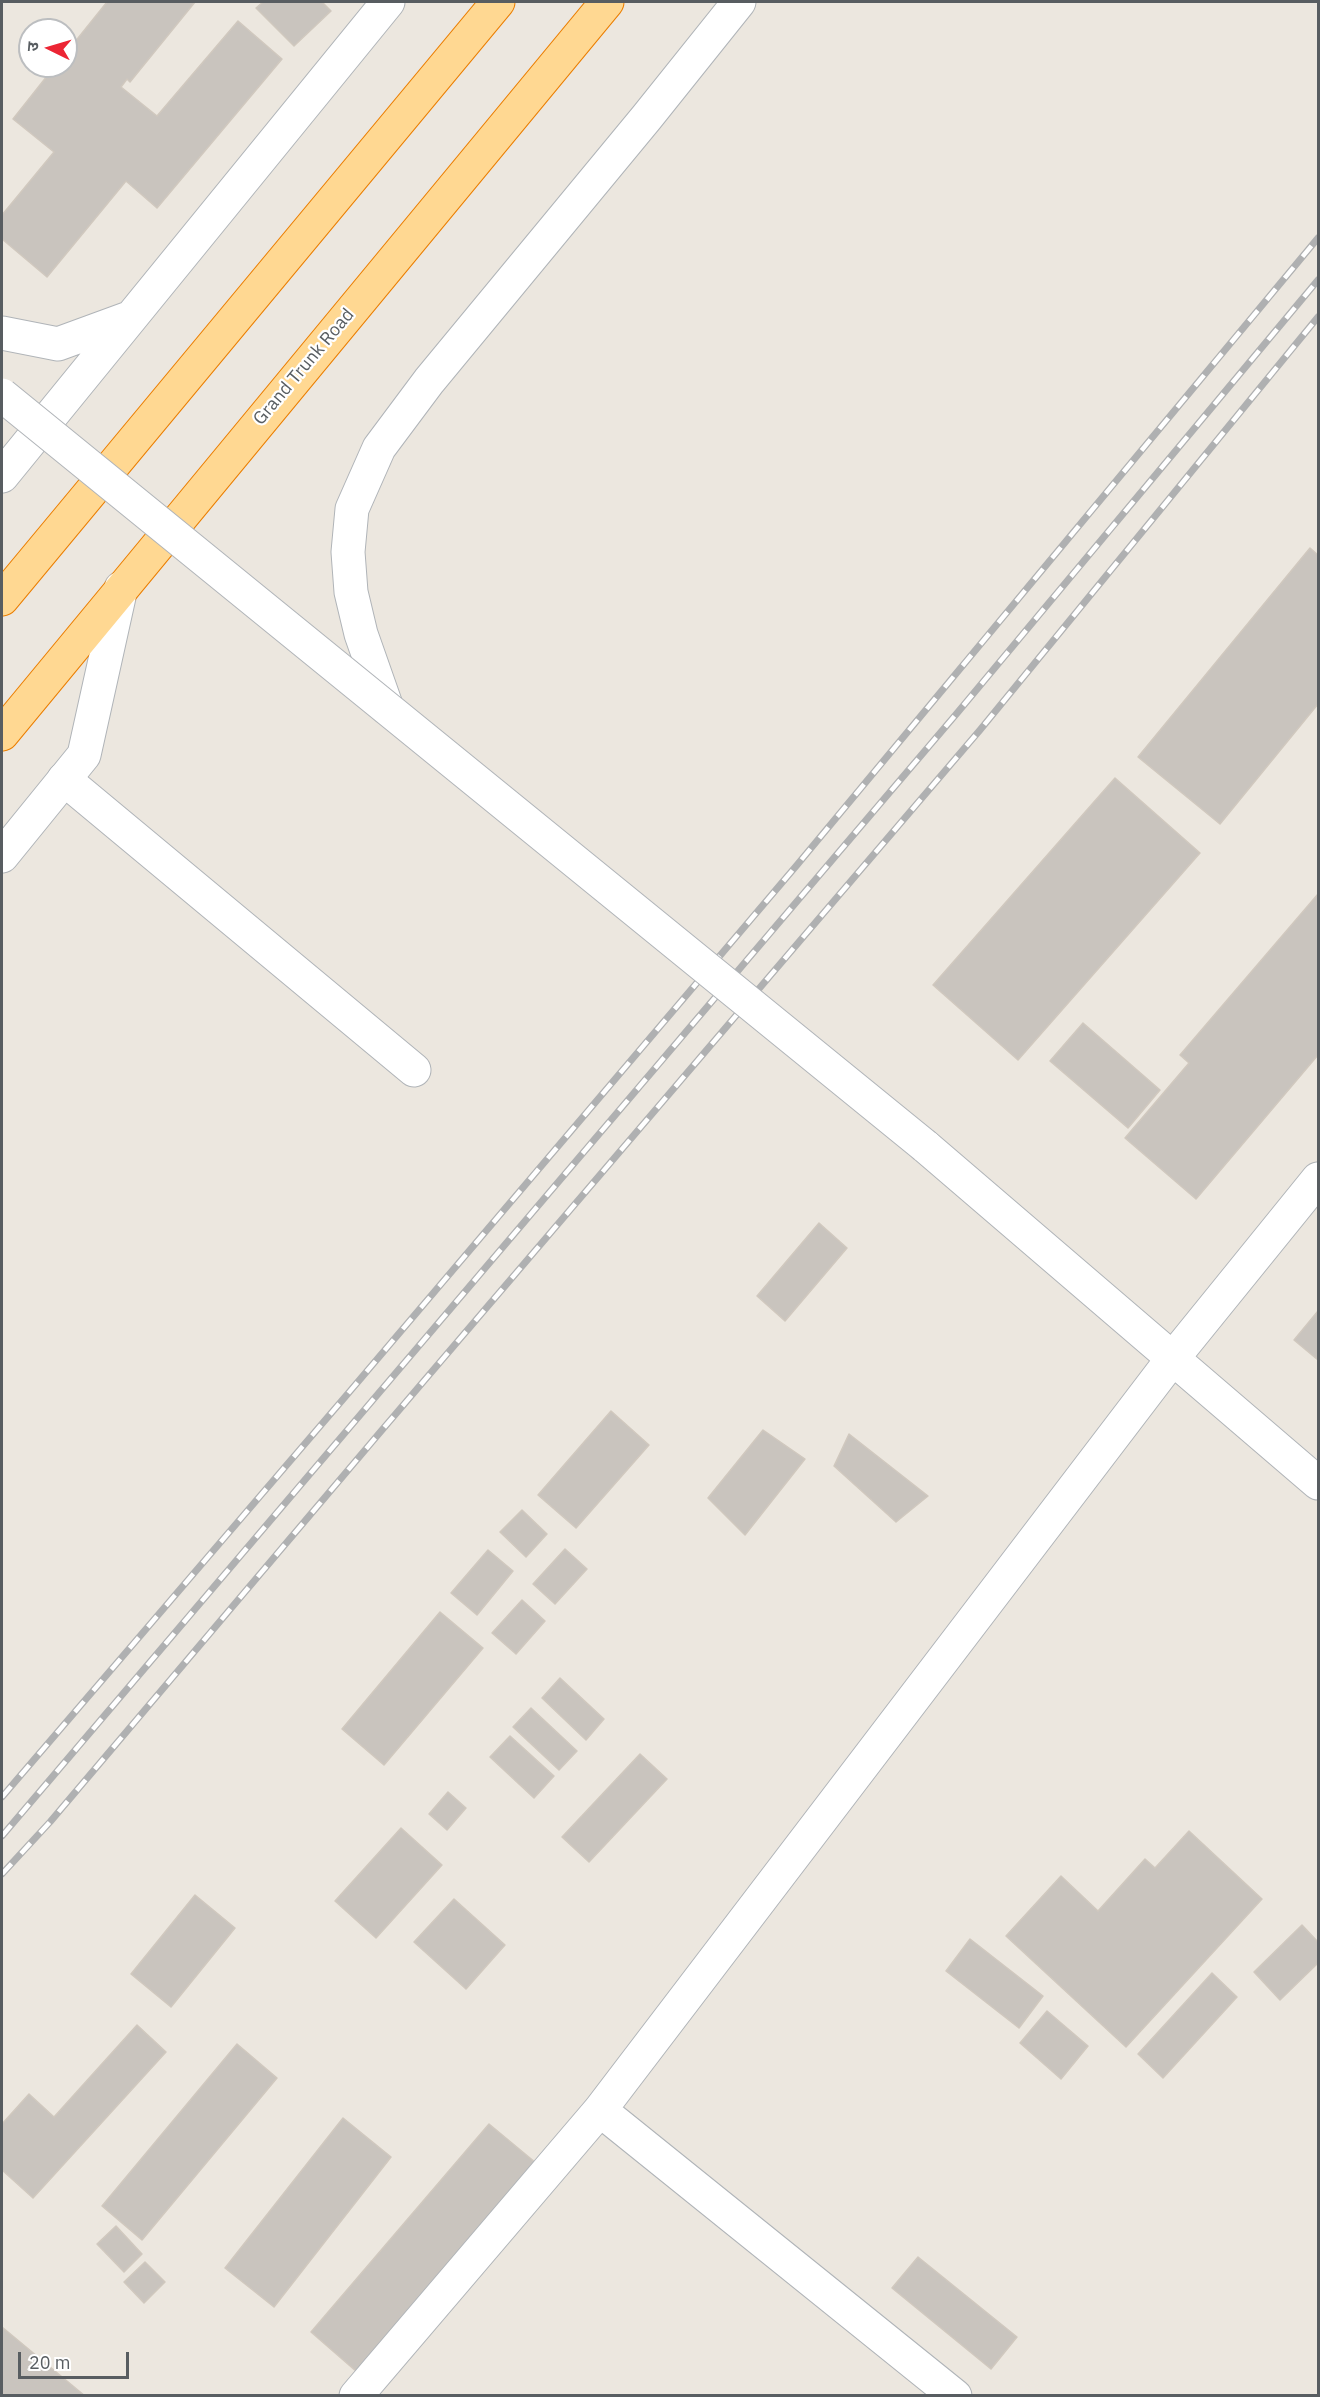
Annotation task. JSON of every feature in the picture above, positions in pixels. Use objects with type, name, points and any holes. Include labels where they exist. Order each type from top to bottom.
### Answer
[{"type":"highway","points":[[2,599],[498,2]]},
{"type":"highway","name":"Grand Trunk Road","points":[[2,734],[607,2]]},
{"type":"street","points":[[2,476],[388,2]]},
{"type":"street","points":[[387,708],[361,634],[351,592],[348,552],[352,509],[379,448],[429,381],[739,2]]},
{"type":"street","points":[[2,333],[58,344],[130,317]]},
{"type":"street","points":[[2,395],[925,1146],[1318,1483]]},
{"type":"street","points":[[2,856],[84,755],[121,588]]},
{"type":"street","points":[[64,779],[414,1070]]},
{"type":"street","points":[[356,2396],[600,2110],[1173,1358],[1318,1179]]},
{"type":"street","points":[[600,2110],[955,2396]]},
{"type":"building","points":[[107,2],[195,2],[130,82],[127,79],[121,87],[157,116],[238,21],[282,59],[157,208],[126,181],[47,277],[2,239],[2,215],[54,152],[13,119],[45,78],[78,78],[78,38]]},
{"type":"building","points":[[263,2],[322,2],[331,11],[294,46],[256,8]]},
{"type":"building","points":[[1310,548],[1318,555],[1318,704],[1220,824],[1138,757]]},
{"type":"building","points":[[1115,778],[1200,853],[1018,1060],[933,985]]},
{"type":"building","points":[[1318,894],[1318,1055],[1196,1199],[1125,1138],[1189,1063],[1180,1055]]},
{"type":"building","points":[[1083,1023],[1160,1090],[1128,1128],[1050,1061]]},
{"type":"building","points":[[819,1223],[847,1248],[785,1321],[757,1296]]},
{"type":"building","points":[[1318,1311],[1318,1360],[1294,1340]]},
{"type":"building","points":[[611,1411],[649,1445],[576,1528],[538,1495]]},
{"type":"building","points":[[763,1430],[805,1459],[745,1535],[708,1498]]},
{"type":"building","points":[[849,1434],[928,1496],[896,1522],[834,1466]]},
{"type":"building","points":[[522,1510],[547,1534],[526,1557],[500,1532]]},
{"type":"building","points":[[565,1549],[587,1569],[555,1604],[533,1584]]},
{"type":"building","points":[[488,1550],[513,1571],[477,1615],[451,1593]]},
{"type":"building","points":[[522,1600],[545,1621],[516,1654],[492,1633]]},
{"type":"building","points":[[440,1612],[483,1648],[384,1765],[342,1729]]},
{"type":"building","points":[[560,1678],[604,1719],[586,1740],[542,1698]]},
{"type":"building","points":[[531,1708],[577,1751],[559,1770],[513,1727]]},
{"type":"building","points":[[510,1736],[554,1776],[534,1798],[490,1757]]},
{"type":"building","points":[[640,1754],[667,1779],[589,1862],[562,1837]]},
{"type":"building","points":[[448,1792],[466,1808],[447,1830],[429,1814]]},
{"type":"building","points":[[401,1828],[442,1865],[376,1938],[335,1901]]},
{"type":"building","points":[[1189,1831],[1262,1899],[1126,2047],[1006,1936],[1061,1876],[1098,1911],[1145,1859],[1155,1868]]},
{"type":"building","points":[[195,1895],[235,1928],[171,2007],[131,1974]]},
{"type":"building","points":[[454,1899],[505,1945],[466,1989],[414,1942]]},
{"type":"building","points":[[1302,1925],[1318,1942],[1318,1963],[1280,2000],[1254,1972]]},
{"type":"building","points":[[970,1939],[1043,1996],[1019,2028],[946,1971]]},
{"type":"building","points":[[1212,1973],[1237,1997],[1163,2078],[1138,2054]]},
{"type":"building","points":[[1047,2011],[1088,2046],[1061,2079],[1020,2043]]},
{"type":"building","points":[[137,2025],[166,2052],[33,2198],[2,2170],[2,2124],[29,2094],[54,2117]]},
{"type":"building","points":[[237,2044],[277,2078],[142,2240],[102,2206]]},
{"type":"building","points":[[343,2118],[391,2157],[274,2307],[225,2268]]},
{"type":"building","points":[[489,2124],[536,2163],[357,2372],[311,2332]]},
{"type":"building","points":[[116,2226],[142,2254],[124,2272],[97,2244]]},
{"type":"building","points":[[918,2257],[1017,2337],[991,2369],[892,2288]]},
{"type":"building","points":[[145,2262],[165,2282],[144,2303],[124,2282]]},
{"type":"building","points":[[2,2327],[85,2396],[2,2396]]},
{"type":"railway","points":[[2,1797],[797,865],[1318,238]]},
{"type":"railway","points":[[2,1836],[958,712],[1318,280]]},
{"type":"railway","points":[[2,1874],[50,1822],[980,730],[1318,317]]}]
